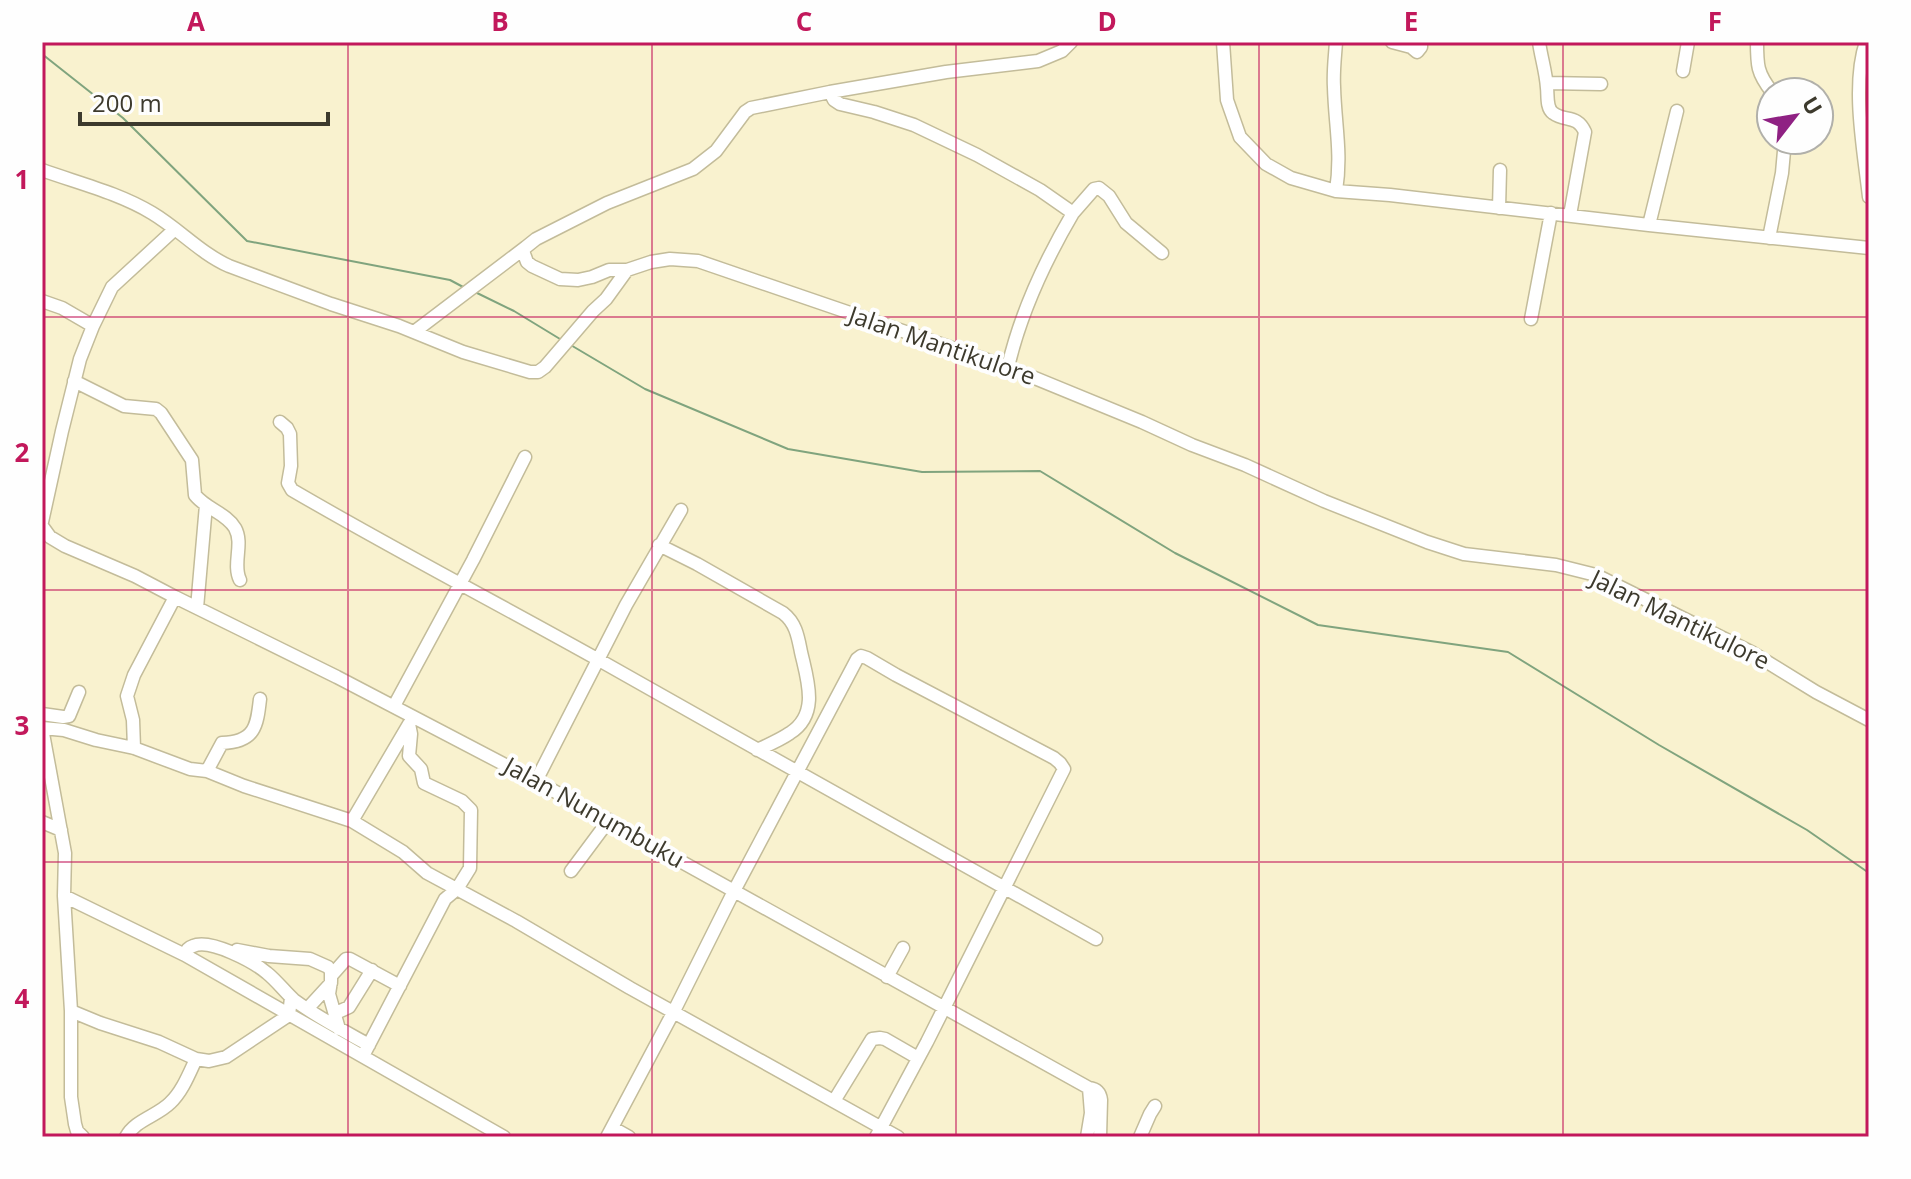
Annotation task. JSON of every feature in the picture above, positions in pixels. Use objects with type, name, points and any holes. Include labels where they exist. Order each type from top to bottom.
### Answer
[{"type":"street","points":[[418,328],[536,239],[607,203],[693,169],[716,151],[747,110],[946,72],[1038,61],[1062,51],[1071,42]]},
{"type":"street","points":[[1223,42],[1227,100],[1240,137],[1266,164],[1291,178],[1336,191],[1869,248]]},
{"type":"street","points":[[1336,42],[1333,78],[1339,164],[1336,191]]},
{"type":"street","points":[[1392,42],[1411,47],[1417,52],[1421,42]]},
{"type":"street","points":[[1552,42],[1540,47],[1549,109],[1572,118],[1582,125],[1585,132],[1570,215]]},
{"type":"street","points":[[1683,71],[1688,42]]},
{"type":"street","points":[[1757,42],[1757,65],[1761,76]]},
{"type":"street","points":[[1866,42],[1859,82],[1869,197]]},
{"type":"street","points":[[1547,83],[1601,84]]},
{"type":"street","points":[[830,92],[840,104],[895,118],[955,144],[1040,190],[1073,213]]},
{"type":"street","points":[[1649,225],[1677,111]]},
{"type":"street","points":[[1769,238],[1784,156]]},
{"type":"street","points":[[42,170],[152,213],[229,266],[331,304],[418,328],[463,352],[530,372],[541,370],[558,353],[617,286],[627,270]]},
{"type":"street","points":[[1499,208],[1500,170]]},
{"type":"street","points":[[1008,367],[1033,292],[1054,246],[1073,213],[1094,189],[1099,188],[1109,196],[1126,223],[1162,253]]},
{"type":"street","points":[[1531,319],[1551,213]]},
{"type":"street","name":"Jalan Nunumbuku","points":[[175,229],[112,287],[93,326],[74,381],[42,524],[46,534],[394,706],[412,720],[536,781],[1089,1088]]},
{"type":"street","name":"Jalan Mantikulore","points":[[520,251],[523,251],[527,262],[560,279],[578,280],[609,270],[627,270],[670,259],[698,261],[1008,367],[1427,542],[1464,554],[1556,565],[1596,575],[1751,652],[1869,720]]},
{"type":"street","points":[[42,301],[62,308],[93,326]]},
{"type":"street","points":[[74,381],[124,406],[156,409],[161,413],[188,452],[197,498],[220,513],[236,529],[236,571],[240,580]]},
{"type":"street","points":[[280,422],[290,434],[288,483],[292,490],[1096,939]]},
{"type":"street","points":[[394,706],[525,457]]},
{"type":"street","points":[[197,608],[206,505]]},
{"type":"street","points":[[536,781],[626,605],[681,510]]},
{"type":"street","points":[[659,545],[783,613],[792,623],[808,678],[807,713],[794,731],[757,750]]},
{"type":"street","points":[[134,748],[133,720],[127,696],[134,675],[175,597]]},
{"type":"street","points":[[629,1137],[610,1132],[734,891],[861,656],[1054,758],[1064,769],[878,1132]]},
{"type":"street","points":[[42,714],[69,716],[79,692]]},
{"type":"street","points":[[207,771],[222,743],[240,740],[251,734],[257,723],[260,699]]},
{"type":"street","points":[[352,821],[412,720]]},
{"type":"street","points":[[366,1051],[445,899],[457,889],[470,868],[471,810],[462,801],[423,782],[421,769],[409,756],[412,720]]},
{"type":"street","points":[[83,1137],[77,1131],[71,1097],[65,853],[42,728],[64,730],[134,748],[352,821],[403,852],[427,873],[834,1101],[878,1132],[898,1137]]},
{"type":"street","points":[[571,871],[609,820]]},
{"type":"street","points":[[42,822],[61,830]]},
{"type":"street","points":[[64,896],[185,955],[289,1015],[366,1051],[504,1137]]},
{"type":"street","points":[[185,955],[194,945],[218,947],[310,959],[328,967],[331,980],[329,994],[339,1029]]},
{"type":"street","points":[[218,947],[262,969],[291,998],[366,1051]]},
{"type":"street","points":[[887,977],[903,948]]},
{"type":"street","points":[[308,1008],[346,959],[400,986]]},
{"type":"street","points":[[336,1013],[349,1007],[372,970]]},
{"type":"street","points":[[71,1011],[159,1042],[196,1059],[209,1061],[226,1057],[289,1015],[291,998]]},
{"type":"street","points":[[834,1101],[872,1039],[885,1039],[918,1058]]},
{"type":"street","points":[[126,1137],[136,1124],[158,1113],[174,1099],[196,1059]]},
{"type":"street","points":[[1087,1137],[1091,1113],[1089,1088],[1096,1089],[1100,1094],[1100,1137]]},
{"type":"street","points":[[1140,1137],[1155,1106]]},
{"type":"waterway","points":[[42,54],[123,118],[247,241],[450,280],[465,288]]},
{"type":"waterway","points":[[475,292],[560,339]]},
{"type":"waterway","points":[[569,344],[645,389],[788,449],[922,472],[1040,471],[1175,553],[1318,625],[1508,652],[1659,745],[1807,830],[1869,873]]}]
